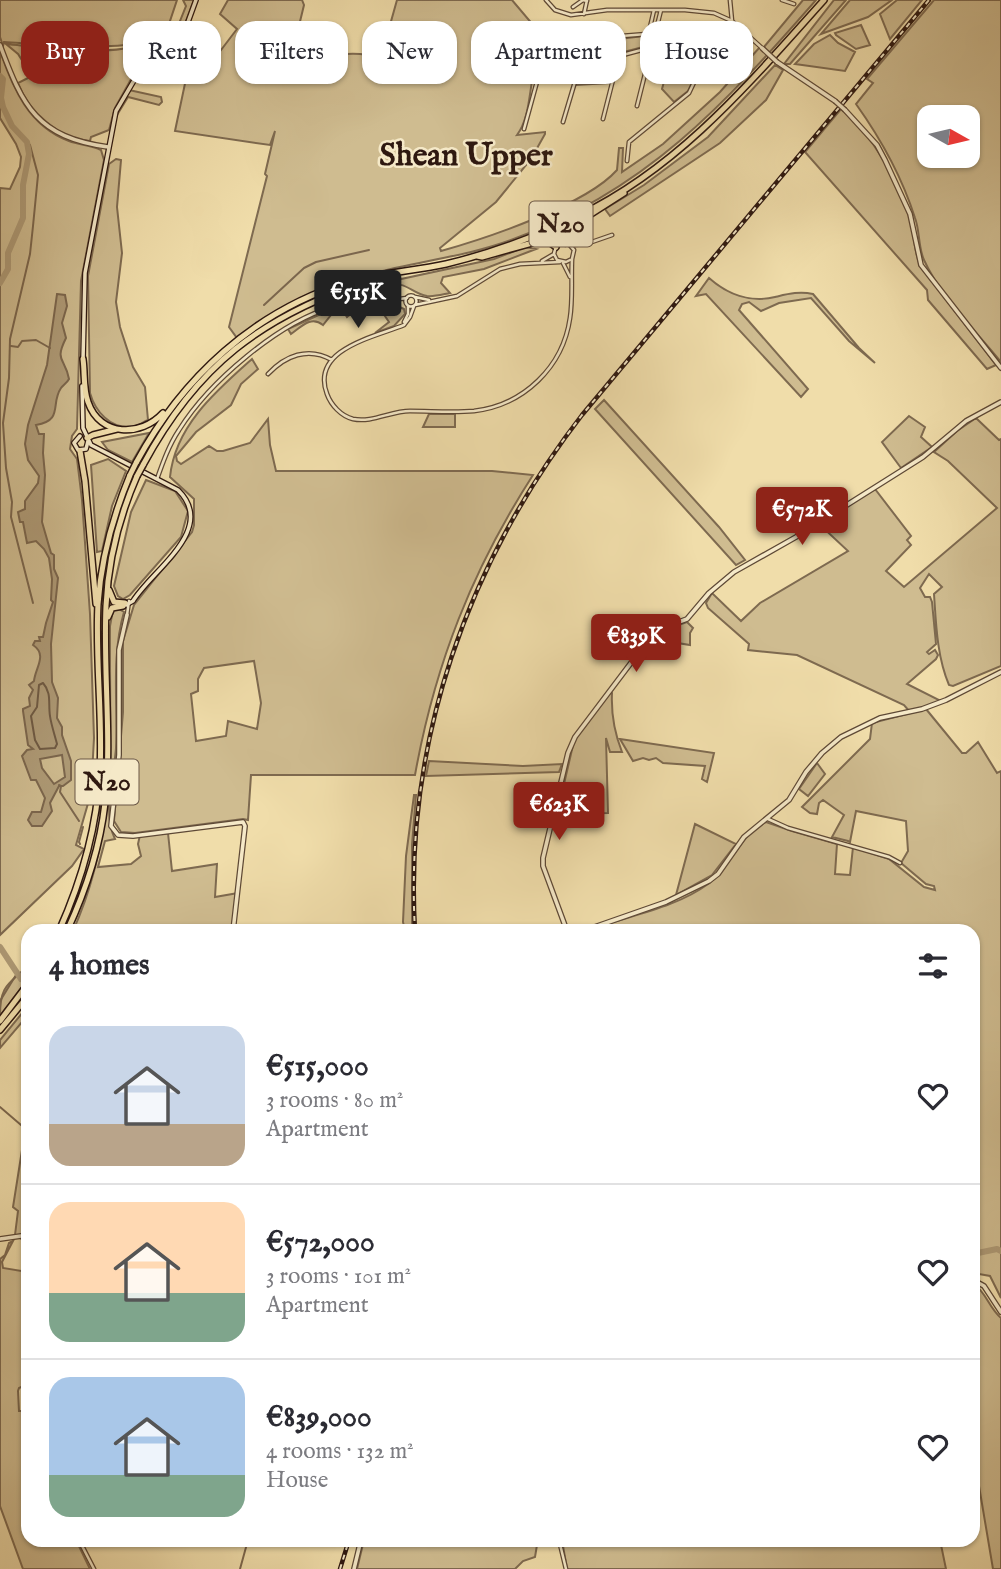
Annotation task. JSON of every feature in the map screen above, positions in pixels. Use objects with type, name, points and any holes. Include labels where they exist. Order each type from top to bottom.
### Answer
[{"type":"highway","name":"N20","points":[[70,924],[89,876],[105,802],[105,627],[109,573],[117,532],[139,464],[162,419],[190,383],[253,328],[296,303],[350,282],[447,264],[513,244],[598,206],[642,178],[700,132],[732,102],[824,0]]},
{"type":"highway","points":[[568,244],[574,225],[619,197],[642,178]]},
{"type":"highway","points":[[474,256],[482,257],[543,240],[550,242],[555,251]]},
{"type":"highway","name":"N20","points":[[62,924],[75,897],[87,856],[97,805],[100,749],[98,638],[104,559],[114,518],[130,475],[185,400],[237,347],[295,309],[381,276]]},
{"type":"highway","points":[[83,359],[88,404],[102,422],[117,429],[132,431],[153,423],[190,383]]},
{"type":"highway","points":[[87,439],[100,432],[117,429]]},
{"type":"highway","points":[[83,450],[98,638]]},
{"type":"highway","points":[[109,573],[111,599],[115,603],[127,603]]},
{"type":"highway","points":[[105,627],[111,608],[127,603]]},
{"type":"highway","points":[[0,1021],[21,993]]},
{"type":"highway","points":[[0,1030],[21,1004]]},
{"type":"street","points":[[80,436],[84,283],[116,111],[139,72],[162,56],[184,33],[196,0]]},
{"type":"street","points":[[545,0],[563,14],[607,10],[709,11],[732,21],[730,0]]},
{"type":"street","points":[[584,14],[587,0]]},
{"type":"street","points":[[576,6],[587,0]]},
{"type":"street","points":[[782,0],[794,4]]},
{"type":"street","points":[[652,21],[654,10]]},
{"type":"street","points":[[638,104],[661,10]]},
{"type":"street","points":[[753,41],[777,62],[835,101],[877,145],[910,214],[921,265],[1001,369]]},
{"type":"street","points":[[0,45],[19,93],[39,119],[74,140],[108,147]]},
{"type":"street","points":[[524,130],[536,84]]},
{"type":"street","points":[[563,122],[574,84]]},
{"type":"street","points":[[603,119],[612,84]]},
{"type":"street","points":[[627,160],[629,142],[689,93],[693,84]]},
{"type":"street","points":[[415,297],[410,317],[402,325],[343,349],[332,360],[325,372],[325,391],[336,409],[354,419],[367,420],[400,411],[468,411],[499,405],[530,389],[556,359],[565,340],[570,318],[574,253],[586,244],[612,235]]},
{"type":"street","points":[[568,244],[574,253]]},
{"type":"street","points":[[391,300],[414,305],[457,296],[500,269],[547,260],[555,251],[568,244],[586,244]]},
{"type":"street","points":[[555,251],[572,281]]},
{"type":"street","points":[[534,263],[572,259]]},
{"type":"street","points":[[157,479],[167,450],[190,412],[259,346],[285,328],[320,311],[351,302],[415,297],[432,301]]},
{"type":"street","points":[[402,325],[408,314],[407,298]]},
{"type":"street","points":[[268,374],[279,363],[301,354],[318,354],[332,360]]},
{"type":"street","points":[[564,924],[543,866],[543,858],[566,762],[575,737],[640,648],[660,629],[687,619],[709,593],[734,572],[796,537],[923,457],[966,421],[1001,402]]},
{"type":"street","points":[[82,407],[87,439],[83,450]]},
{"type":"street","points":[[80,436],[75,439],[74,445],[83,450],[105,454]]},
{"type":"street","points":[[80,436],[105,454],[183,495],[191,513],[191,524],[184,540],[127,603],[119,650],[119,755],[111,826],[118,835],[133,836],[244,822],[234,924]]},
{"type":"street","points":[[603,924],[666,902],[709,881],[730,858],[744,837],[789,800],[806,772],[822,753],[841,737],[880,718],[922,709],[946,700],[1001,672]]},
{"type":"street","points":[[767,819],[788,828],[889,857],[900,863]]},
{"type":"street","points":[[0,1239],[21,1236]]},
{"type":"street","points":[[980,1284],[1001,1312]]},
{"type":"street","points":[[83,1547],[94,1569]]},
{"type":"street","points":[[354,1569],[359,1547]]},
{"type":"street","points":[[561,1547],[566,1569]]},
{"type":"shaded area","points":[[0,0],[177,0],[170,21],[123,21],[123,45],[109,46],[109,21],[21,21],[21,43],[4,42],[3,46],[0,37]]},
{"type":"shaded area","points":[[183,0],[194,0],[186,21],[180,21],[186,6]]},
{"type":"shaded area","points":[[228,0],[302,0],[304,5],[300,21],[235,21],[235,27],[220,14]]},
{"type":"shaded area","points":[[397,0],[512,0],[530,21],[471,21],[471,84],[532,84],[526,114],[517,135],[545,134],[531,159],[496,202],[440,248],[441,251],[535,219],[583,196],[617,170],[619,148],[623,148],[622,172],[663,144],[727,84],[740,84],[680,141],[643,170],[603,197],[559,220],[494,246],[360,278],[280,312],[237,338],[229,327],[267,176],[265,174],[275,131],[270,145],[175,131],[185,84],[221,84],[221,50],[235,32],[235,84],[348,84],[348,54],[360,54],[362,84],[457,84],[457,21],[391,21]]},
{"type":"shaded area","points":[[803,0],[816,0],[753,71],[753,55],[759,48],[764,47]]},
{"type":"shaded area","points":[[834,0],[846,0],[790,64],[784,64]]},
{"type":"shaded area","points":[[850,0],[892,0],[868,17],[821,34]]},
{"type":"shaded area","points":[[897,0],[922,0],[890,39],[880,14]]},
{"type":"shaded area","points":[[934,0],[1001,0],[1001,362],[949,300],[924,260],[917,223],[904,188],[874,131],[856,104],[873,83],[867,79]]},
{"type":"shaded area","points":[[861,25],[870,45],[856,49],[835,33]]},
{"type":"shaded area","points":[[830,35],[838,43],[855,52],[845,71],[795,64],[814,44]]},
{"type":"shaded area","points":[[640,36],[640,48],[626,51],[626,38]]},
{"type":"shaded area","points":[[6,44],[21,46],[21,59],[18,54]]},
{"type":"shaded area","points":[[123,48],[123,84],[128,84],[115,108],[109,130],[91,137],[90,141],[67,135],[46,122],[37,114],[18,83],[109,84],[109,50]]},
{"type":"shaded area","points":[[0,51],[17,92],[33,116],[43,126],[69,141],[101,150],[104,160],[81,281],[77,429],[72,436],[70,449],[77,459],[82,500],[90,614],[94,738],[91,793],[76,845],[84,849],[72,866],[0,935],[0,188],[10,189],[20,167],[21,157],[0,118]]},
{"type":"shaded area","points":[[775,65],[783,70],[766,100],[720,143],[610,216],[605,209],[644,185],[708,137]]},
{"type":"shaded area","points":[[663,84],[692,84],[688,91],[674,102],[662,89]]},
{"type":"shaded area","points":[[129,90],[161,97],[162,102],[159,105],[128,97],[117,115]]},
{"type":"shaded area","points":[[841,109],[874,145],[891,174],[910,219],[921,267],[996,365],[987,369],[928,300],[927,290],[805,152]]},
{"type":"shaded area","points":[[116,159],[121,160],[117,207],[122,253],[116,302],[120,327],[133,367],[145,387],[148,420],[132,427],[117,425],[105,418],[90,393],[88,276],[109,164]]},
{"type":"shaded area","points":[[525,247],[536,249],[484,269],[443,277],[441,283],[450,293],[427,296],[403,285],[385,288],[378,284],[494,259]]},
{"type":"shaded area","points":[[709,278],[723,289],[748,298],[766,299],[798,293],[813,294],[875,363],[849,341],[811,298],[779,303],[761,311],[749,302],[742,304],[739,310],[808,389],[801,397],[706,294],[696,296]]},
{"type":"shaded area","points":[[373,302],[393,304],[404,309],[405,314],[394,326],[375,333],[389,322],[376,303],[366,303]]},
{"type":"shaded area","points":[[364,303],[347,317],[343,311],[335,310],[323,325],[310,322],[291,334],[288,329],[336,307]]},
{"type":"shaded area","points":[[252,359],[258,369],[241,384],[231,405],[196,432],[176,456],[181,464],[209,446],[223,451],[250,443],[268,419],[276,471],[492,471],[533,475],[492,546],[459,619],[433,695],[415,775],[251,775],[248,820],[135,833],[121,832],[114,821],[123,712],[123,641],[134,605],[192,532],[194,525],[194,499],[170,477],[173,459],[199,411]],"holes":[[[254,661],[261,703],[257,729],[228,721],[226,736],[196,741],[191,694],[198,691],[198,679],[204,668]]]},
{"type":"shaded area","points":[[604,400],[719,527],[745,560],[736,565],[595,409]]},
{"type":"shaded area","points":[[429,414],[455,414],[455,427],[423,427]]},
{"type":"shaded area","points":[[909,416],[925,427],[921,437],[932,447],[901,468],[882,442]]},
{"type":"shaded area","points":[[976,418],[1001,439],[1001,666],[953,686],[949,685],[940,652],[934,594],[942,587],[929,574],[920,588],[932,602],[936,644],[927,652],[929,654],[935,650],[938,655],[907,684],[941,701],[910,712],[904,705],[797,655],[748,650],[749,644],[708,608],[706,603],[712,593],[741,621],[760,603],[848,551],[819,524],[875,489],[911,536],[907,540],[911,545],[886,571],[904,587],[997,508],[948,461],[934,452]]},
{"type":"shaded area","points":[[149,433],[132,462],[108,450],[102,442]]},
{"type":"shaded area","points":[[108,459],[126,471],[112,506],[102,551],[97,552],[91,465]]},
{"type":"shaded area","points":[[146,480],[175,491],[188,511],[181,537],[130,595],[123,599],[118,596],[114,586],[131,512]]},
{"type":"shaded area","points":[[117,608],[124,612],[118,646],[116,748],[109,806],[111,829],[115,839],[105,841],[98,867],[131,864],[141,856],[138,844],[140,835],[168,833],[172,871],[217,864],[215,897],[238,893],[234,924],[76,924],[88,893],[105,818],[110,743],[110,626],[113,610]]},
{"type":"shaded area","points":[[687,622],[693,628],[690,645],[653,639],[664,630]]},
{"type":"shaded area","points":[[610,692],[615,730],[622,752],[610,752],[606,738],[608,813],[557,814],[574,741]]},
{"type":"shaded area","points":[[926,709],[962,753],[966,753],[978,742],[997,773],[1001,771],[1001,1298],[990,1276],[980,1274],[980,924],[609,924],[695,893],[716,877],[749,834],[766,822],[837,844],[835,874],[850,875],[853,847],[889,859],[924,887],[935,890],[934,886],[926,884],[901,863],[908,851],[906,821],[856,811],[850,842],[832,837],[844,815],[823,800],[819,803],[817,814],[802,807],[870,739],[872,723]]},
{"type":"shaded area","points":[[620,739],[714,753],[707,782],[702,779],[705,766],[663,763],[656,758],[633,761]]},
{"type":"shaded area","points":[[429,761],[523,766],[562,764],[559,772],[426,776]]},
{"type":"shaded area","points":[[817,763],[825,774],[808,796],[799,789]]},
{"type":"shaded area","points":[[416,795],[412,845],[412,924],[403,922],[406,856]]},
{"type":"shaded area","points":[[695,824],[736,844],[712,875],[676,895]]},
{"type":"shaded area","points":[[21,972],[21,988],[0,1016],[2,998],[10,982]]},
{"type":"shaded area","points":[[21,1014],[21,1023],[0,1048],[0,1040]]},
{"type":"shaded area","points":[[21,1156],[21,1239],[15,1235],[18,1211],[13,1207]]},
{"type":"shaded area","points":[[13,1241],[2,1262],[3,1268],[21,1271],[21,1387],[18,1391],[21,1411],[21,1547],[79,1547],[90,1569],[23,1569],[0,1506],[0,1259],[5,1255],[9,1243]]},
{"type":"shaded area","points":[[980,1290],[1001,1318],[1001,1569],[993,1569],[980,1492]]},
{"type":"shaded area","points":[[362,1547],[537,1547],[535,1557],[523,1561],[515,1569],[357,1569]]},
{"type":"shaded area","points":[[563,1547],[941,1547],[946,1569],[567,1569]]},
{"type":"water","points":[[57,294],[65,295],[67,306],[62,323],[66,338],[61,356],[69,379],[58,394],[53,415],[45,423],[36,425],[39,434],[44,434],[42,522],[51,553],[54,555],[54,569],[58,578],[51,644],[52,682],[58,698],[57,718],[71,761],[71,780],[59,786],[50,803],[52,811],[42,826],[32,826],[28,820],[32,812],[41,812],[45,798],[36,780],[31,780],[22,756],[27,750],[33,749],[28,745],[23,709],[30,706],[29,698],[33,690],[29,685],[34,681],[40,657],[33,645],[35,641],[40,641],[39,637],[43,637],[53,602],[52,579],[49,558],[36,541],[27,543],[18,512],[25,509],[25,501],[38,483],[39,476],[28,460],[25,444],[28,425],[47,365]],"holes":[[[62,755],[65,777],[54,784],[42,768],[40,759]]]},
{"type":"waterway","points":[[0,76],[3,79],[3,107],[12,126],[27,142],[29,154],[23,185],[23,218],[8,253],[8,269],[0,283]]},
{"type":"waterway","points":[[27,142],[38,175],[30,254],[10,339],[9,378],[3,423],[6,468],[12,502],[11,517],[33,603]]},
{"type":"waterway","points":[[264,305],[304,268],[316,262],[369,250]]},
{"type":"waterway","points":[[11,346],[18,347],[22,341],[36,340],[50,348]]},
{"type":"waterway","points":[[59,785],[60,792],[79,821]]},
{"type":"waterway","points":[[80,844],[83,827]]},
{"type":"waterway","points":[[0,947],[21,979]]},
{"type":"waterway","points":[[0,1001],[16,975]]},
{"type":"waterway","points":[[0,1107],[21,1125]]},
{"type":"waterway","points":[[980,1253],[997,1249],[1001,1251]]},
{"type":"waterway","points":[[240,1569],[246,1547]]},
{"type":"railway","points":[[415,924],[414,861],[420,792],[433,724],[451,658],[476,594],[506,532],[541,472],[582,415],[929,0]]},
{"type":"railway","points":[[340,1569],[347,1547]]},
{"type":"district","name":"Shean Upper","points":[[466,156]]}]
